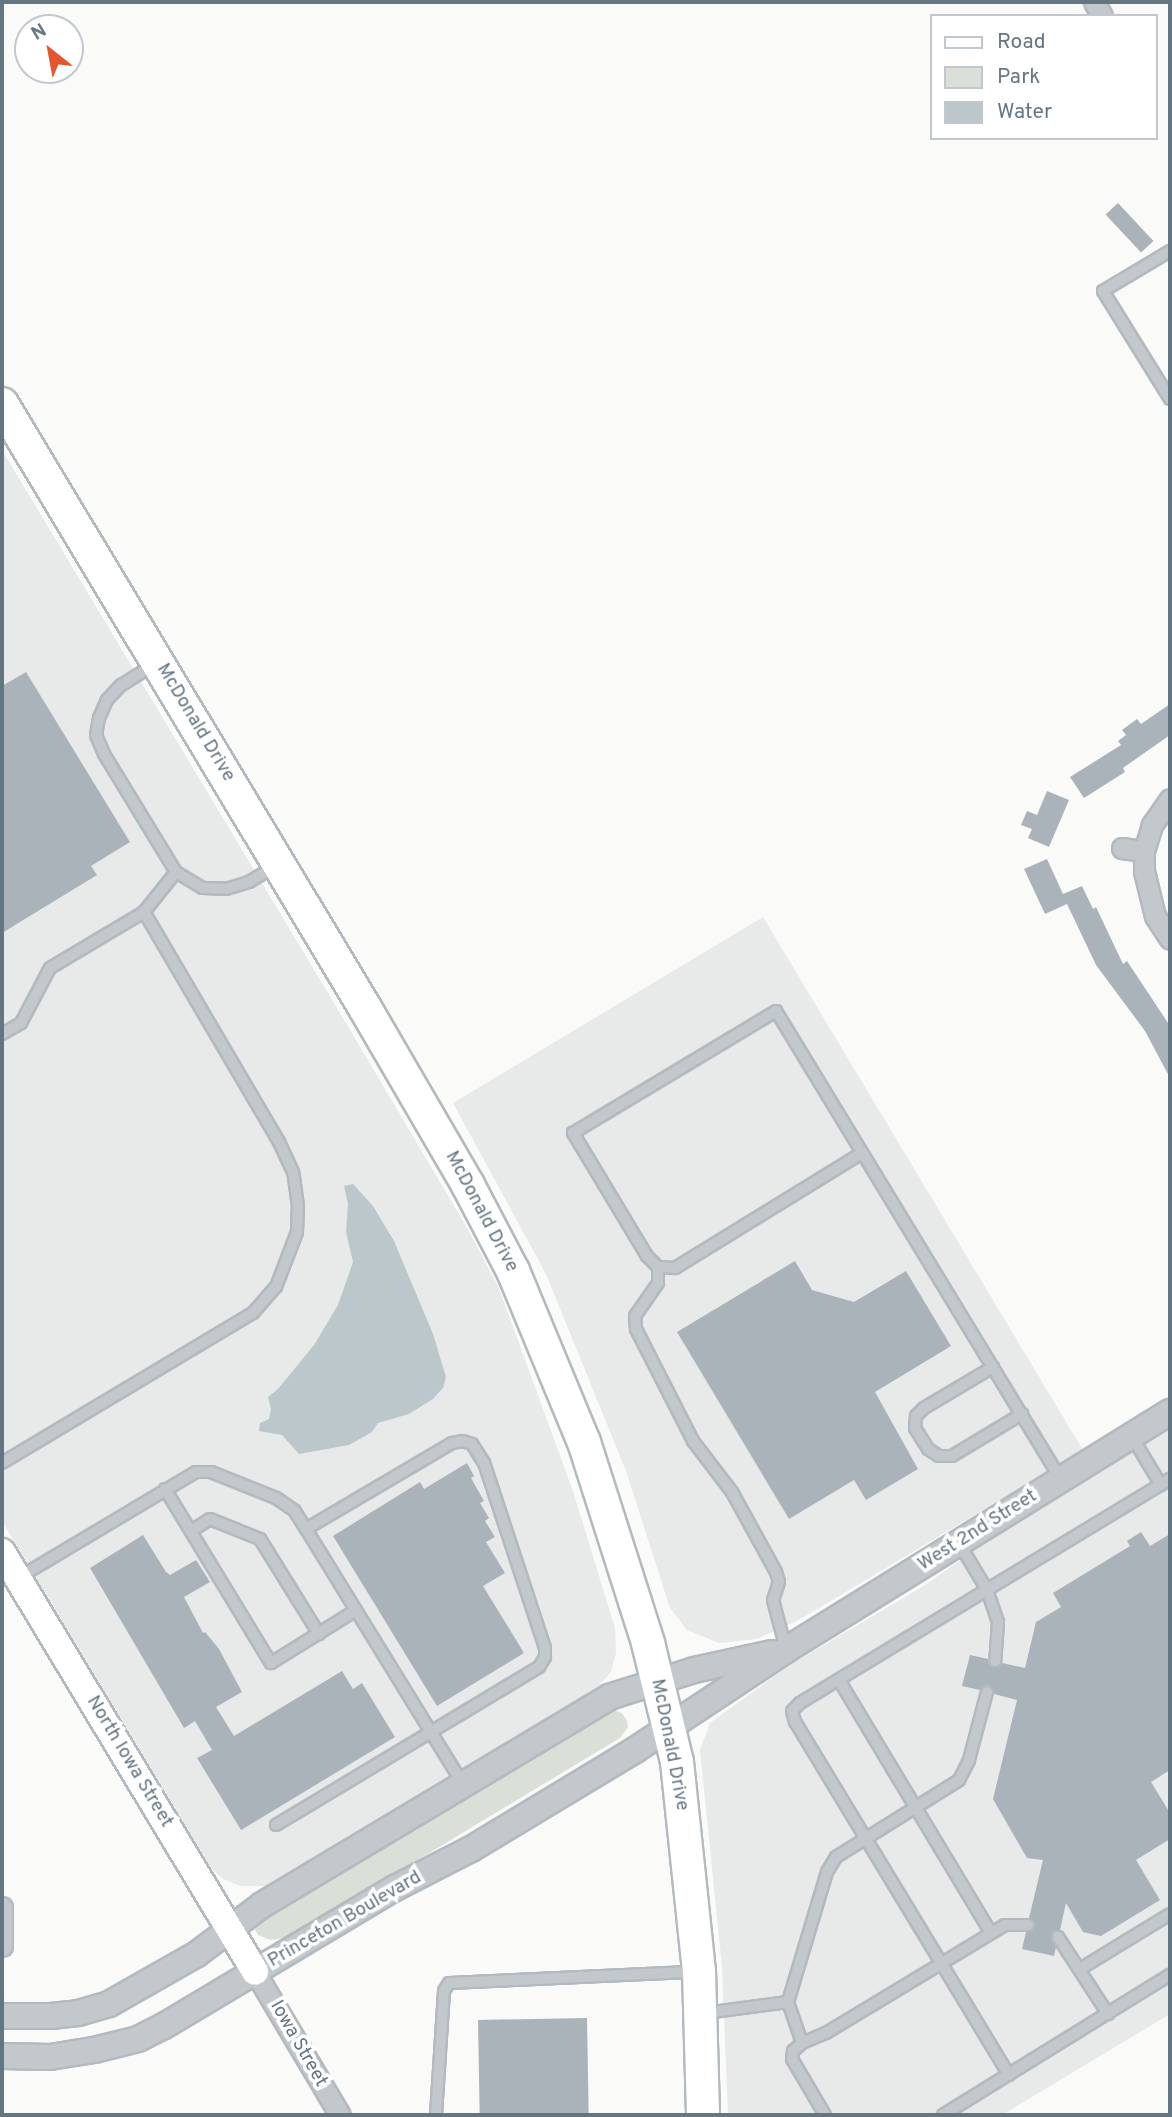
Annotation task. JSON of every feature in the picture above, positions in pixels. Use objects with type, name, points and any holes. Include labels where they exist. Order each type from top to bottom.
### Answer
[{"type":"highway","name":"McDonald Drive","points":[[2,404],[454,1161],[513,1271],[584,1442],[612,1522],[677,1762],[689,1853],[699,1971],[703,2115]]},
{"type":"main road","name":"North Iowa Street","points":[[2,1552],[256,1972]]},
{"type":"street","points":[[1167,935],[1148,895],[1144,851],[1152,825],[1170,799]]},
{"type":"street","points":[[1122,848],[1144,851]]},
{"type":"street","name":"West 2nd Street","points":[[668,1728],[786,1650],[1170,1412]]},
{"type":"street","name":"West 2nd Street","points":[[657,1681],[786,1650]]},
{"type":"street","points":[[2,2016],[79,2013],[109,2004],[197,1954],[262,1905],[609,1697],[657,1681]]},
{"type":"street","name":"Princeton Boulevard","points":[[2,2056],[50,2057],[115,2046],[138,2039],[395,1888],[471,1849],[668,1728]]},
{"type":"street","points":[[2,1906],[2,1946]]},
{"type":"street","name":"Iowa Street","points":[[256,1972],[340,2115]]},
{"type":"lane","points":[[1170,251],[1103,291],[1170,399]]},
{"type":"lane","points":[[158,662],[121,685],[107,700],[99,718],[96,735],[104,754],[176,872],[203,888],[226,888],[249,882],[279,864]]},
{"type":"lane","points":[[2,1034],[21,1023],[50,968],[144,912],[176,872]]},
{"type":"lane","points":[[2,1463],[253,1312],[276,1287],[297,1232],[298,1206],[293,1172],[279,1142],[144,912]]},
{"type":"lane","points":[[862,1153],[674,1268],[658,1267],[647,1256],[573,1133],[776,1011],[1060,1478]]},
{"type":"lane","points":[[658,1267],[658,1283],[635,1316],[636,1329],[693,1441],[732,1492],[779,1582],[773,1600],[786,1650]]},
{"type":"lane","points":[[993,1367],[924,1408],[916,1416],[915,1428],[928,1449],[939,1456],[952,1455],[1021,1414]]},
{"type":"lane","points":[[1009,2075],[795,1722],[792,1712],[839,1680],[1166,1482],[1131,1436]]},
{"type":"lane","points":[[276,1825],[538,1667],[545,1657],[545,1648],[478,1452],[463,1441],[452,1443],[306,1529]]},
{"type":"lane","points":[[18,1578],[196,1472],[211,1472],[285,1502],[306,1529],[463,1784]]},
{"type":"lane","points":[[165,1489],[271,1663],[356,1610]]},
{"type":"lane","points":[[191,1531],[210,1519],[260,1539],[319,1634]]},
{"type":"lane","points":[[959,1543],[987,1590],[998,1622],[995,1661]]},
{"type":"lane","points":[[839,1680],[991,1933]]},
{"type":"lane","points":[[802,2043],[788,2002],[827,1872],[836,1857],[959,1780],[969,1760],[987,1692]]},
{"type":"lane","points":[[1080,1969],[1170,1914]]},
{"type":"lane","points":[[825,2115],[792,2059],[793,2051],[802,2043],[826,2033],[1005,1925],[1028,1925]]},
{"type":"lane","points":[[1058,1937],[1108,2014]]},
{"type":"lane","points":[[436,2115],[444,1991],[449,1983],[699,1971]]},
{"type":"lane","points":[[943,2115],[1170,1975]]},
{"type":"lane","points":[[702,2013],[788,2002]]},
{"type":"shaded area","points":[[2,450],[343,1018],[466,1226],[498,1286],[573,1491],[615,1628],[616,1653],[611,1672],[594,1691],[282,1879],[265,1886],[240,1886],[223,1879],[212,1869],[2,1521]]},
{"type":"shaded area","points":[[763,917],[1083,1450],[799,1620],[757,1639],[719,1643],[687,1630],[670,1608],[626,1471],[546,1274],[453,1103]]},
{"type":"shaded area","points":[[1170,1425],[1170,2014],[1002,2115],[728,2115],[722,1967],[700,1750],[710,1723],[787,1667],[925,1585],[1025,1515]]},
{"type":"green space","points":[[614,1710],[622,1713],[627,1721],[628,1727],[620,1738],[290,1937],[271,1940],[258,1935],[255,1930],[260,1920],[605,1712]]},
{"type":"water","points":[[353,1184],[373,1206],[394,1241],[433,1334],[446,1377],[443,1388],[433,1399],[409,1414],[378,1423],[372,1432],[349,1445],[299,1454],[282,1435],[259,1431],[260,1423],[269,1419],[271,1409],[268,1397],[278,1389],[314,1345],[338,1305],[353,1262],[346,1232],[348,1204],[344,1186]]},
{"type":"building","points":[[1118,203],[1153,241],[1141,253],[1106,215]]},
{"type":"building","points":[[26,672],[130,842],[91,866],[97,875],[2,933],[2,686]]},
{"type":"building","points":[[1170,704],[1170,735],[1123,768],[1125,772],[1084,798],[1070,777],[1121,745],[1118,741],[1126,735],[1122,730],[1137,719],[1141,724]]},
{"type":"building","points":[[1047,791],[1069,800],[1049,847],[1028,838],[1032,829],[1021,825],[1027,811],[1037,815]]},
{"type":"building","points":[[1047,859],[1063,894],[1082,886],[1093,909],[1096,907],[1123,964],[1127,961],[1170,1026],[1170,1078],[1145,1031],[1096,965],[1067,904],[1045,914],[1024,869]]},
{"type":"building","points":[[795,1261],[812,1290],[854,1302],[906,1271],[951,1346],[875,1392],[918,1469],[866,1500],[854,1480],[789,1519],[677,1332]]},
{"type":"building","points":[[467,1463],[474,1476],[471,1478],[484,1501],[480,1503],[489,1518],[485,1521],[495,1537],[486,1542],[505,1573],[483,1586],[524,1653],[437,1706],[333,1536],[420,1482],[424,1489]]},
{"type":"building","points":[[1141,1532],[1150,1546],[1170,1534],[1170,1770],[1151,1782],[1170,1813],[1170,1839],[1136,1860],[1160,1900],[1101,1936],[1083,1932],[1066,1903],[1060,1930],[1051,1934],[1056,1947],[1054,1956],[1022,1949],[1026,1932],[1032,1931],[1035,1926],[1029,1918],[1043,1860],[1027,1858],[993,1799],[1017,1700],[994,1694],[988,1685],[980,1690],[962,1686],[970,1655],[988,1659],[994,1668],[1002,1663],[1025,1668],[1036,1622],[1061,1607],[1053,1593],[1130,1546],[1127,1541]]},
{"type":"building","points":[[143,1535],[170,1575],[196,1560],[210,1582],[184,1597],[203,1633],[205,1632],[219,1649],[242,1692],[216,1707],[234,1736],[342,1671],[353,1689],[362,1683],[395,1737],[241,1830],[197,1758],[212,1750],[195,1721],[184,1728],[90,1568]]},
{"type":"building","points":[[587,2018],[589,2115],[480,2115],[478,2020]]}]
